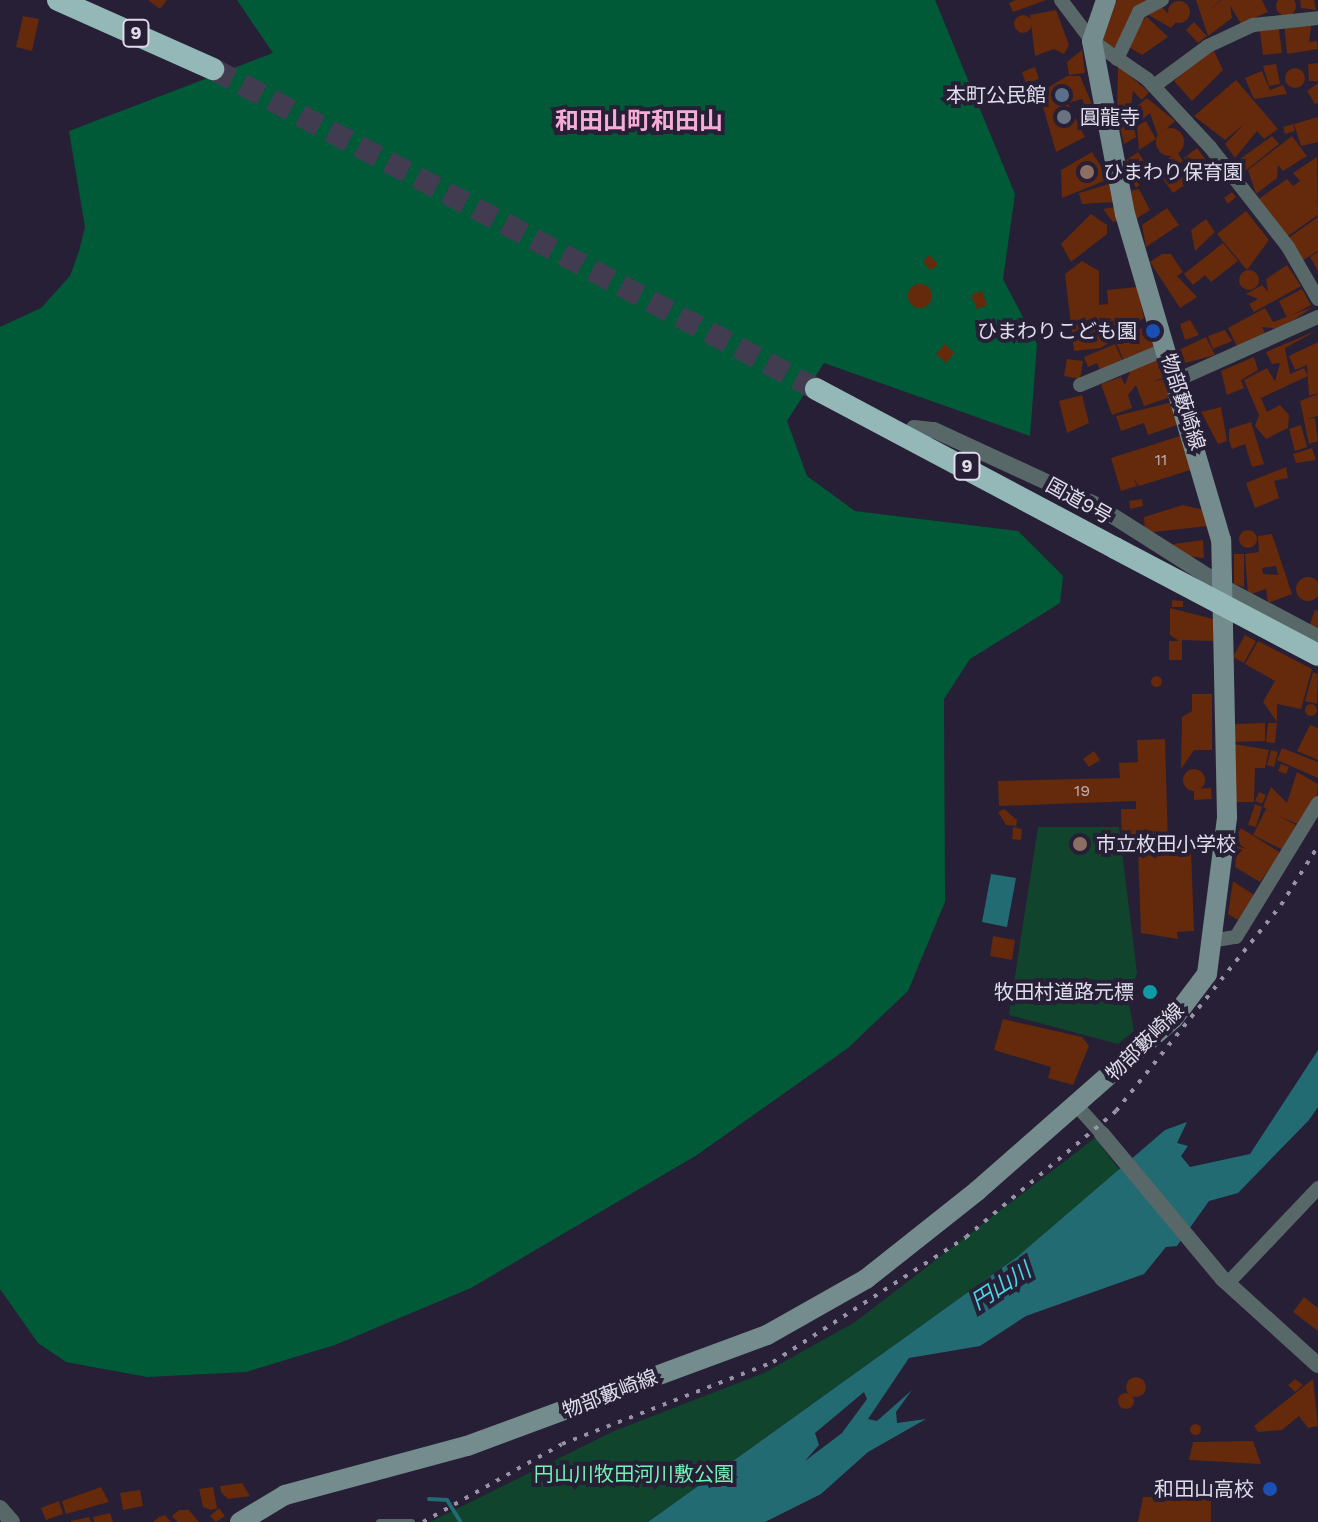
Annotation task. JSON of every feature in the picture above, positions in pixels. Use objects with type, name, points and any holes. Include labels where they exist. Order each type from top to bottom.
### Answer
[{"type":"highway","name":"9","points":[[58,0],[213,69]]},
{"type":"highway","name":"国道9号","points":[[816,389],[1318,655]]},
{"type":"main road","name":"物部藪崎線","points":[[240,1522],[285,1495],[467,1446],[767,1335],[866,1279],[1078,1107],[1173,1019],[1207,974],[1216,940],[1227,817],[1223,586],[1213,497],[1125,214],[1092,41],[1106,0]]},
{"type":"street","points":[[1061,0],[1092,41],[1154,86],[1288,247],[1318,299]]},
{"type":"street","points":[[1117,59],[1139,12],[1162,0]]},
{"type":"street","points":[[1154,86],[1208,46],[1253,25],[1318,18]]},
{"type":"street","points":[[1177,380],[1318,317]]},
{"type":"street","points":[[1080,385],[1166,349]]},
{"type":"street","points":[[909,438],[914,428],[934,430],[1094,504],[1223,586],[1318,636]]},
{"type":"street","points":[[1216,940],[1236,937],[1318,803]]},
{"type":"street","points":[[1078,1107],[1226,1281],[1318,1365]]},
{"type":"street","points":[[1226,1281],[1318,1188]]},
{"type":"street","points":[[0,1508],[12,1522]]},
{"type":"lane","points":[[379,1522],[411,1522]]},
{"type":"green space","points":[[1038,827],[1119,827],[1137,973],[1128,998],[1134,1031],[1118,1044],[1009,1015]]},
{"type":"green space","name":"円山川牧田河川敷公園","points":[[1095,1138],[1122,1173],[1017,1257],[648,1522],[430,1522],[614,1431],[764,1373],[855,1322]]},
{"type":"shaded area","points":[[237,0],[935,0],[1015,194],[1003,279],[1037,344],[1030,436],[824,363],[787,421],[807,476],[855,511],[1018,531],[1063,576],[1060,603],[970,659],[944,699],[945,902],[908,991],[848,1048],[697,1155],[471,1288],[335,1345],[246,1372],[147,1377],[66,1362],[38,1343],[0,1289],[0,327],[41,308],[70,276],[79,251],[85,227],[69,131],[273,53]]},
{"type":"water","points":[[991,874],[1016,878],[1007,927],[982,922]]},
{"type":"water","name":"円山川","points":[[1318,1050],[1318,1107],[1309,1120],[1238,1193],[1209,1201],[1177,1246],[1166,1247],[1144,1274],[1026,1316],[980,1346],[909,1358],[868,1419],[877,1421],[912,1390],[896,1412],[897,1423],[926,1419],[868,1452],[821,1494],[765,1522],[648,1522],[1017,1257],[1165,1130],[1187,1122],[1177,1143],[1188,1146],[1181,1156],[1190,1167],[1250,1154]],"holes":[[[864,1392],[867,1399],[842,1433],[805,1461],[819,1445],[815,1433]]]},
{"type":"building","points":[[1286,-4],[1293,-1],[1296,6],[1293,13],[1286,16],[1279,13],[1276,6],[1279,-1]]},
{"type":"building","points":[[148,0],[167,0],[160,9]]},
{"type":"building","points":[[1016,0],[1046,0],[1013,12],[1009,3]]},
{"type":"building","points":[[1117,0],[1154,0],[1118,49],[1102,42]]},
{"type":"building","points":[[1196,0],[1220,0],[1209,11],[1221,0],[1262,0],[1268,12],[1241,24],[1230,5],[1232,18],[1208,36]]},
{"type":"building","points":[[1300,0],[1314,0],[1316,10],[1301,8]]},
{"type":"building","points":[[1179,1],[1187,4],[1190,12],[1187,20],[1179,23],[1171,20],[1168,12],[1171,4]]},
{"type":"building","points":[[1161,6],[1176,22],[1171,28],[1145,13]]},
{"type":"building","points":[[1056,10],[1069,45],[1064,54],[1054,49],[1035,56],[1030,15]]},
{"type":"building","points":[[1023,15],[1032,24],[1023,33],[1014,24]]},
{"type":"building","points":[[23,16],[39,19],[32,51],[16,47]]},
{"type":"building","points":[[1146,16],[1168,37],[1142,55],[1127,46]]},
{"type":"building","points":[[1312,20],[1309,42],[1317,41],[1318,49],[1287,54],[1284,21]]},
{"type":"building","points":[[1194,22],[1207,36],[1198,43],[1186,30]]},
{"type":"building","points":[[1278,22],[1282,53],[1263,55],[1259,25]]},
{"type":"building","points":[[1212,47],[1223,70],[1192,101],[1174,81]]},
{"type":"building","points":[[1082,50],[1085,73],[1069,75],[1067,62]]},
{"type":"building","points":[[1318,63],[1318,81],[1309,81],[1308,64]]},
{"type":"building","points":[[1276,64],[1280,84],[1269,86],[1263,66]]},
{"type":"building","points":[[1118,66],[1149,92],[1142,100],[1133,91],[1130,113],[1117,114]]},
{"type":"building","points":[[1035,67],[1039,79],[1026,84],[1022,72]]},
{"type":"building","points":[[1291,68],[1299,68],[1305,78],[1299,88],[1291,88],[1285,82],[1285,74]]},
{"type":"building","points":[[1262,71],[1270,90],[1283,85],[1287,94],[1254,99],[1245,78]]},
{"type":"building","points":[[1067,76],[1080,76],[1094,109],[1088,112],[1082,99],[1068,103],[1085,137],[1056,152],[1039,93]]},
{"type":"building","points":[[1236,80],[1278,129],[1264,139],[1257,131],[1235,158],[1225,144],[1244,124],[1225,140],[1194,116]]},
{"type":"building","points":[[1318,83],[1318,103],[1315,104],[1307,91]]},
{"type":"building","points":[[1147,98],[1175,121],[1158,136],[1150,113],[1135,126],[1130,112]]},
{"type":"building","points":[[1131,116],[1136,137],[1124,144],[1118,118]]},
{"type":"building","points":[[1318,117],[1318,142],[1301,146],[1294,124]]},
{"type":"building","points":[[1146,121],[1156,139],[1139,150],[1137,126]]},
{"type":"building","points":[[1293,124],[1295,131],[1285,134],[1283,127]]},
{"type":"building","points":[[1170,128],[1180,132],[1184,142],[1180,152],[1170,156],[1160,152],[1156,142],[1160,132]]},
{"type":"building","points":[[1272,136],[1279,144],[1244,172],[1236,162]]},
{"type":"building","points":[[1292,136],[1307,156],[1283,171],[1278,165],[1277,178],[1256,194],[1248,170]]},
{"type":"building","points":[[1197,148],[1211,167],[1173,193],[1163,179],[1168,170],[1189,164],[1184,158]]},
{"type":"building","points":[[1092,152],[1109,179],[1062,198],[1061,170]]},
{"type":"building","points":[[1138,152],[1146,164],[1135,172],[1147,177],[1136,188],[1124,162]]},
{"type":"building","points":[[1177,152],[1183,161],[1174,168],[1168,159]]},
{"type":"building","points":[[1317,157],[1318,215],[1285,238],[1257,200],[1287,179],[1293,186],[1300,181],[1293,173]]},
{"type":"building","points":[[1109,184],[1114,202],[1082,204],[1079,193]]},
{"type":"building","points":[[1139,189],[1150,210],[1136,219],[1130,191]]},
{"type":"building","points":[[1232,192],[1236,197],[1228,204],[1224,198]]},
{"type":"building","points":[[1116,207],[1117,221],[1113,222],[1103,209]]},
{"type":"building","points":[[1167,208],[1179,225],[1146,247],[1142,225]]},
{"type":"building","points":[[1246,211],[1269,240],[1247,270],[1217,234]]},
{"type":"building","points":[[1091,214],[1107,225],[1107,234],[1071,262],[1061,244]]},
{"type":"building","points":[[1318,217],[1318,251],[1300,262],[1287,239]]},
{"type":"building","points":[[1206,219],[1215,232],[1195,251],[1191,230]]},
{"type":"building","points":[[1223,243],[1238,261],[1211,282],[1205,275],[1193,285],[1184,274]]},
{"type":"building","points":[[1318,252],[1318,271],[1310,257]]},
{"type":"building","points":[[1162,254],[1171,254],[1183,272],[1177,276],[1197,297],[1180,308],[1150,262]]},
{"type":"building","points":[[930,255],[938,265],[930,270],[923,261]]},
{"type":"building","points":[[1082,261],[1099,271],[1099,305],[1108,304],[1107,290],[1137,287],[1144,318],[1101,348],[1074,351],[1065,274]]},
{"type":"building","points":[[1287,265],[1301,286],[1254,312],[1249,304],[1258,299],[1246,294],[1262,285],[1268,292],[1266,279]]},
{"type":"building","points":[[1245,270],[1253,270],[1259,280],[1253,290],[1245,290],[1239,284],[1239,276]]},
{"type":"building","points":[[920,284],[928,288],[932,296],[928,304],[920,308],[912,304],[908,296],[912,288]]},
{"type":"building","points":[[1302,289],[1311,305],[1287,318],[1279,301]]},
{"type":"building","points":[[982,291],[987,305],[977,309],[971,295]]},
{"type":"building","points":[[1313,307],[1280,329],[1262,327],[1265,333],[1237,346],[1228,328],[1265,308],[1273,322]]},
{"type":"building","points":[[1190,320],[1199,335],[1185,340],[1180,324]]},
{"type":"building","points":[[1147,326],[1156,348],[1123,359],[1115,340]]},
{"type":"building","points":[[1225,330],[1232,341],[1213,349],[1208,336]]},
{"type":"building","points":[[1318,330],[1285,348],[1290,374],[1304,368],[1308,376],[1261,398],[1267,412],[1280,405],[1289,415],[1288,428],[1266,439],[1255,426],[1259,415],[1244,380],[1267,368],[1275,381],[1280,363],[1272,364],[1266,352]]},
{"type":"building","points":[[1206,337],[1215,355],[1185,363],[1179,350]]},
{"type":"building","points":[[1318,342],[1318,393],[1309,396],[1307,365],[1295,370],[1289,356]]},
{"type":"building","points":[[945,344],[954,353],[946,363],[936,354]]},
{"type":"building","points":[[1115,344],[1123,362],[1101,373],[1097,363],[1088,367],[1084,357]]},
{"type":"building","points":[[1254,357],[1258,370],[1241,380],[1244,388],[1227,395],[1221,371]]},
{"type":"building","points":[[1067,359],[1083,361],[1080,379],[1064,376]]},
{"type":"building","points":[[1160,359],[1166,377],[1153,381],[1166,379],[1171,397],[1144,406],[1136,385],[1128,395],[1132,408],[1112,415],[1101,384],[1121,377],[1125,385],[1131,369]]},
{"type":"building","points":[[1318,394],[1318,416],[1306,419],[1315,418],[1318,441],[1309,444],[1300,401]]},
{"type":"building","points":[[1082,395],[1089,423],[1067,433],[1059,401]]},
{"type":"building","points":[[1173,402],[1180,424],[1148,435],[1144,423],[1121,431],[1116,416]]},
{"type":"building","points":[[1221,407],[1227,441],[1218,444],[1201,412]]},
{"type":"building","points":[[1251,422],[1264,464],[1252,467],[1245,444],[1232,449],[1229,440],[1229,429]]},
{"type":"building","points":[[1301,425],[1307,447],[1295,451],[1289,429]]},
{"type":"building","points":[[1183,435],[1194,469],[1139,486],[1134,479],[1137,486],[1121,491],[1111,458]]},
{"type":"building","points":[[1312,448],[1316,460],[1296,463],[1293,454]]},
{"type":"building","points":[[1286,467],[1288,478],[1274,481],[1279,498],[1255,508],[1246,483]]},
{"type":"building","points":[[1142,499],[1143,506],[1130,509],[1129,501]]},
{"type":"building","points":[[1183,505],[1204,510],[1208,526],[1145,533],[1144,517]]},
{"type":"building","points":[[1248,530],[1257,539],[1248,548],[1239,539]]},
{"type":"building","points":[[1272,534],[1292,594],[1268,603],[1266,589],[1248,595],[1245,554],[1259,552],[1258,536]],"holes":[[[1276,566],[1278,575],[1263,574],[1262,568]]]},
{"type":"building","points":[[1203,540],[1204,558],[1175,555],[1174,544]]},
{"type":"building","points":[[1234,554],[1244,554],[1244,587],[1234,584]]},
{"type":"building","points":[[1308,577],[1317,580],[1320,589],[1317,598],[1308,601],[1299,598],[1296,589],[1299,580]]},
{"type":"building","points":[[1172,600],[1183,601],[1183,607],[1172,607]]},
{"type":"building","points":[[1170,608],[1213,619],[1213,641],[1182,640],[1182,660],[1169,660],[1169,641],[1179,641],[1170,635]]},
{"type":"building","points":[[1315,610],[1318,611],[1318,636],[1307,632]]},
{"type":"building","points":[[1245,635],[1256,641],[1244,663],[1233,657]]},
{"type":"building","points":[[1258,641],[1312,669],[1301,709],[1277,704],[1277,722],[1263,702],[1275,681],[1245,664]]},
{"type":"building","points":[[1313,672],[1318,674],[1317,704],[1305,701]]},
{"type":"building","points":[[1156,675],[1162,681],[1156,687],[1150,681]]},
{"type":"building","points":[[1192,694],[1212,694],[1212,750],[1194,750],[1181,769],[1182,717],[1192,711]]},
{"type":"building","points":[[1306,705],[1316,705],[1316,715],[1306,715]]},
{"type":"building","points":[[1265,723],[1265,741],[1233,742],[1233,724]]},
{"type":"building","points":[[1268,723],[1277,723],[1275,743],[1266,742]]},
{"type":"building","points":[[1310,725],[1318,728],[1318,760],[1297,751]]},
{"type":"building","points":[[1165,739],[1168,844],[1122,848],[1121,809],[1136,809],[1136,801],[999,806],[998,781],[1120,778],[1119,763],[1138,762],[1137,740]]},
{"type":"building","points":[[1234,744],[1269,750],[1265,768],[1255,768],[1254,802],[1233,802]]},
{"type":"building","points":[[1282,748],[1318,762],[1318,778],[1277,760]]},
{"type":"building","points":[[1271,750],[1278,752],[1274,767],[1267,765]]},
{"type":"building","points":[[1094,751],[1100,760],[1089,767],[1083,759]]},
{"type":"building","points":[[1281,764],[1289,767],[1286,774],[1278,771]]},
{"type":"building","points":[[1194,769],[1202,772],[1205,780],[1202,788],[1194,791],[1186,788],[1183,780],[1186,772]]},
{"type":"building","points":[[1297,772],[1318,784],[1317,796],[1302,826],[1279,816],[1296,825],[1285,851],[1253,835],[1266,809],[1274,813],[1263,807],[1271,787],[1287,803]]},
{"type":"building","points":[[1211,788],[1212,799],[1194,800],[1194,789]]},
{"type":"building","points":[[1259,792],[1266,795],[1262,804],[1255,801]]},
{"type":"building","points":[[1255,804],[1262,807],[1256,827],[1248,825]]},
{"type":"building","points":[[1004,809],[1017,820],[1016,826],[1006,825],[998,812]]},
{"type":"building","points":[[1013,827],[1022,829],[1021,840],[1012,839]]},
{"type":"building","points":[[1241,828],[1281,853],[1260,882],[1235,867],[1237,846],[1246,849],[1233,840]]},
{"type":"building","points":[[1138,850],[1191,851],[1194,931],[1177,932],[1178,939],[1141,933]]},
{"type":"building","points":[[1233,881],[1254,895],[1238,920],[1228,914]]},
{"type":"building","points":[[993,936],[1015,940],[1012,960],[990,956]]},
{"type":"building","points":[[1003,1019],[1082,1037],[1089,1046],[1073,1085],[1048,1078],[1051,1067],[994,1050]]},
{"type":"building","points":[[1304,1297],[1318,1308],[1318,1331],[1293,1312]]},
{"type":"building","points":[[1136,1377],[1143,1380],[1146,1387],[1143,1394],[1136,1397],[1129,1394],[1126,1387],[1129,1380]]},
{"type":"building","points":[[1295,1379],[1303,1385],[1295,1392],[1288,1385]]},
{"type":"building","points":[[1313,1379],[1318,1426],[1308,1428],[1299,1416],[1282,1430],[1258,1432],[1254,1426]]},
{"type":"building","points":[[1123,1393],[1129,1393],[1134,1401],[1132,1407],[1123,1409],[1118,1404],[1118,1398]]},
{"type":"building","points":[[1195,1424],[1200,1429],[1195,1434],[1190,1429]]},
{"type":"building","points":[[1253,1441],[1261,1464],[1189,1460],[1193,1442]]},
{"type":"building","points":[[242,1483],[250,1496],[228,1499],[221,1492],[220,1486]]},
{"type":"building","points":[[101,1487],[109,1502],[66,1514],[62,1501]]},
{"type":"building","points":[[213,1487],[217,1508],[211,1510],[203,1507],[199,1489]]},
{"type":"building","points":[[140,1490],[143,1506],[123,1510],[120,1493]]},
{"type":"building","points":[[1211,1496],[1211,1522],[1138,1522],[1143,1497]]},
{"type":"building","points":[[59,1501],[63,1514],[46,1520],[41,1508]]},
{"type":"building","points":[[219,1508],[225,1516],[216,1522],[210,1516]]},
{"type":"building","points":[[179,1510],[189,1510],[199,1522],[177,1522],[172,1516]]},
{"type":"building","points":[[110,1513],[113,1522],[94,1522],[93,1517]]},
{"type":"building","points":[[165,1515],[171,1522],[153,1522],[159,1517]]},
{"type":"building","points":[[89,1517],[91,1522],[71,1522],[71,1521]]},
{"type":"waterway","points":[[429,1499],[447,1500],[460,1521]]},
{"type":"tunnel","points":[[213,69],[816,389]]},
{"type":"railway","points":[[423,1522],[562,1444],[773,1362],[966,1237],[1116,1111],[1281,905],[1318,846]]},
{"type":"place","name":"本町公民館","points":[[1062,95]]},
{"type":"place","name":"圓龍寺","points":[[1064,117]]},
{"type":"place","name":"ひまわり保育園","points":[[1087,172]]},
{"type":"place","name":"ひまわりこども園","points":[[1153,331]]},
{"type":"place","name":"市立枚田小学校","points":[[1080,844]]},
{"type":"place","name":"牧田村道路元標","points":[[1150,992]]},
{"type":"place","name":"和田山高校","points":[[1270,1489]]},
{"type":"district","name":"和田山町和田山","points":[[639,122]]}]
